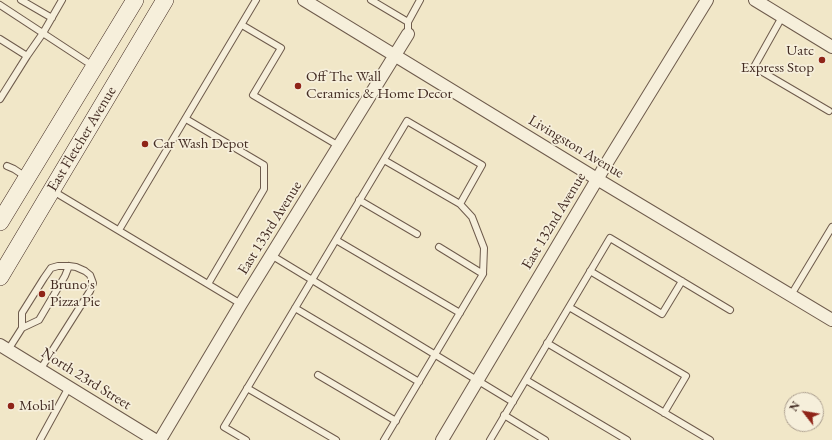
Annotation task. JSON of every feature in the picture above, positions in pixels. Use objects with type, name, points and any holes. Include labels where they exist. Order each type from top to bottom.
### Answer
[{"type":"main road","name":"East Fletcher Avenue","points":[[0,222],[135,0]]},
{"type":"main road","name":"East Fletcher Avenue","points":[[0,277],[165,0]]},
{"type":"street","name":"Livingston Avenue","points":[[304,0],[597,179],[832,320]]},
{"type":"street","name":"East 132nd Avenue","points":[[442,440],[597,179],[707,0]]},
{"type":"street","points":[[755,0],[832,47]]},
{"type":"street","name":"East 133rd Avenue","points":[[160,440],[241,304],[395,55],[408,28]]},
{"type":"street","name":"North 23rd Street","points":[[4,347],[154,440]]},
{"type":"lane","points":[[21,0],[52,18]]},
{"type":"lane","points":[[0,99],[43,33],[62,0]]},
{"type":"lane","points":[[118,230],[186,119],[256,0]]},
{"type":"lane","points":[[371,0],[408,28],[420,0]]},
{"type":"lane","points":[[0,5],[95,67]]},
{"type":"lane","points":[[782,16],[754,67],[829,111]]},
{"type":"lane","points":[[242,25],[281,48],[253,95],[339,146]]},
{"type":"lane","points":[[0,39],[27,56]]},
{"type":"lane","points":[[186,119],[264,165],[264,188],[208,284]]},
{"type":"lane","points":[[246,440],[224,427],[407,121],[482,165],[460,204]]},
{"type":"lane","points":[[384,160],[460,204],[472,217],[484,248],[484,274],[384,440]]},
{"type":"lane","points":[[7,166],[28,178]]},
{"type":"lane","points":[[52,190],[241,304]]},
{"type":"lane","points":[[359,200],[418,234]]},
{"type":"lane","points":[[791,295],[832,227]]},
{"type":"lane","points":[[490,440],[610,238],[730,310]]},
{"type":"lane","points":[[336,240],[460,313]]},
{"type":"lane","points":[[439,247],[484,274]]},
{"type":"lane","points":[[271,255],[513,402]]},
{"type":"lane","points":[[22,328],[22,314],[51,268],[58,266],[76,267],[90,275],[93,282],[90,291],[40,370]]},
{"type":"lane","points":[[4,347],[22,328],[40,320],[65,276],[69,266]]},
{"type":"lane","points":[[590,271],[662,314],[682,281]]},
{"type":"lane","points":[[569,307],[686,376],[664,413]]},
{"type":"lane","points":[[295,308],[419,382]]},
{"type":"lane","points":[[547,343],[710,440]]},
{"type":"lane","points":[[318,375],[396,421]]},
{"type":"lane","points":[[526,380],[627,440]]},
{"type":"lane","points":[[40,440],[69,388]]},
{"type":"lane","points":[[247,388],[336,440]]},
{"type":"lane","points":[[504,416],[545,440]]},
{"type":"place","name":"Uatc Express Stop","points":[[822,60]]},
{"type":"place","name":"Off The Wall Ceramics & Home Decor","points":[[298,86]]},
{"type":"place","name":"Car Wash Depot","points":[[145,144]]},
{"type":"place","name":"Bruno's Pizza Pie","points":[[42,294]]},
{"type":"place","name":"Mobil","points":[[11,406]]}]
